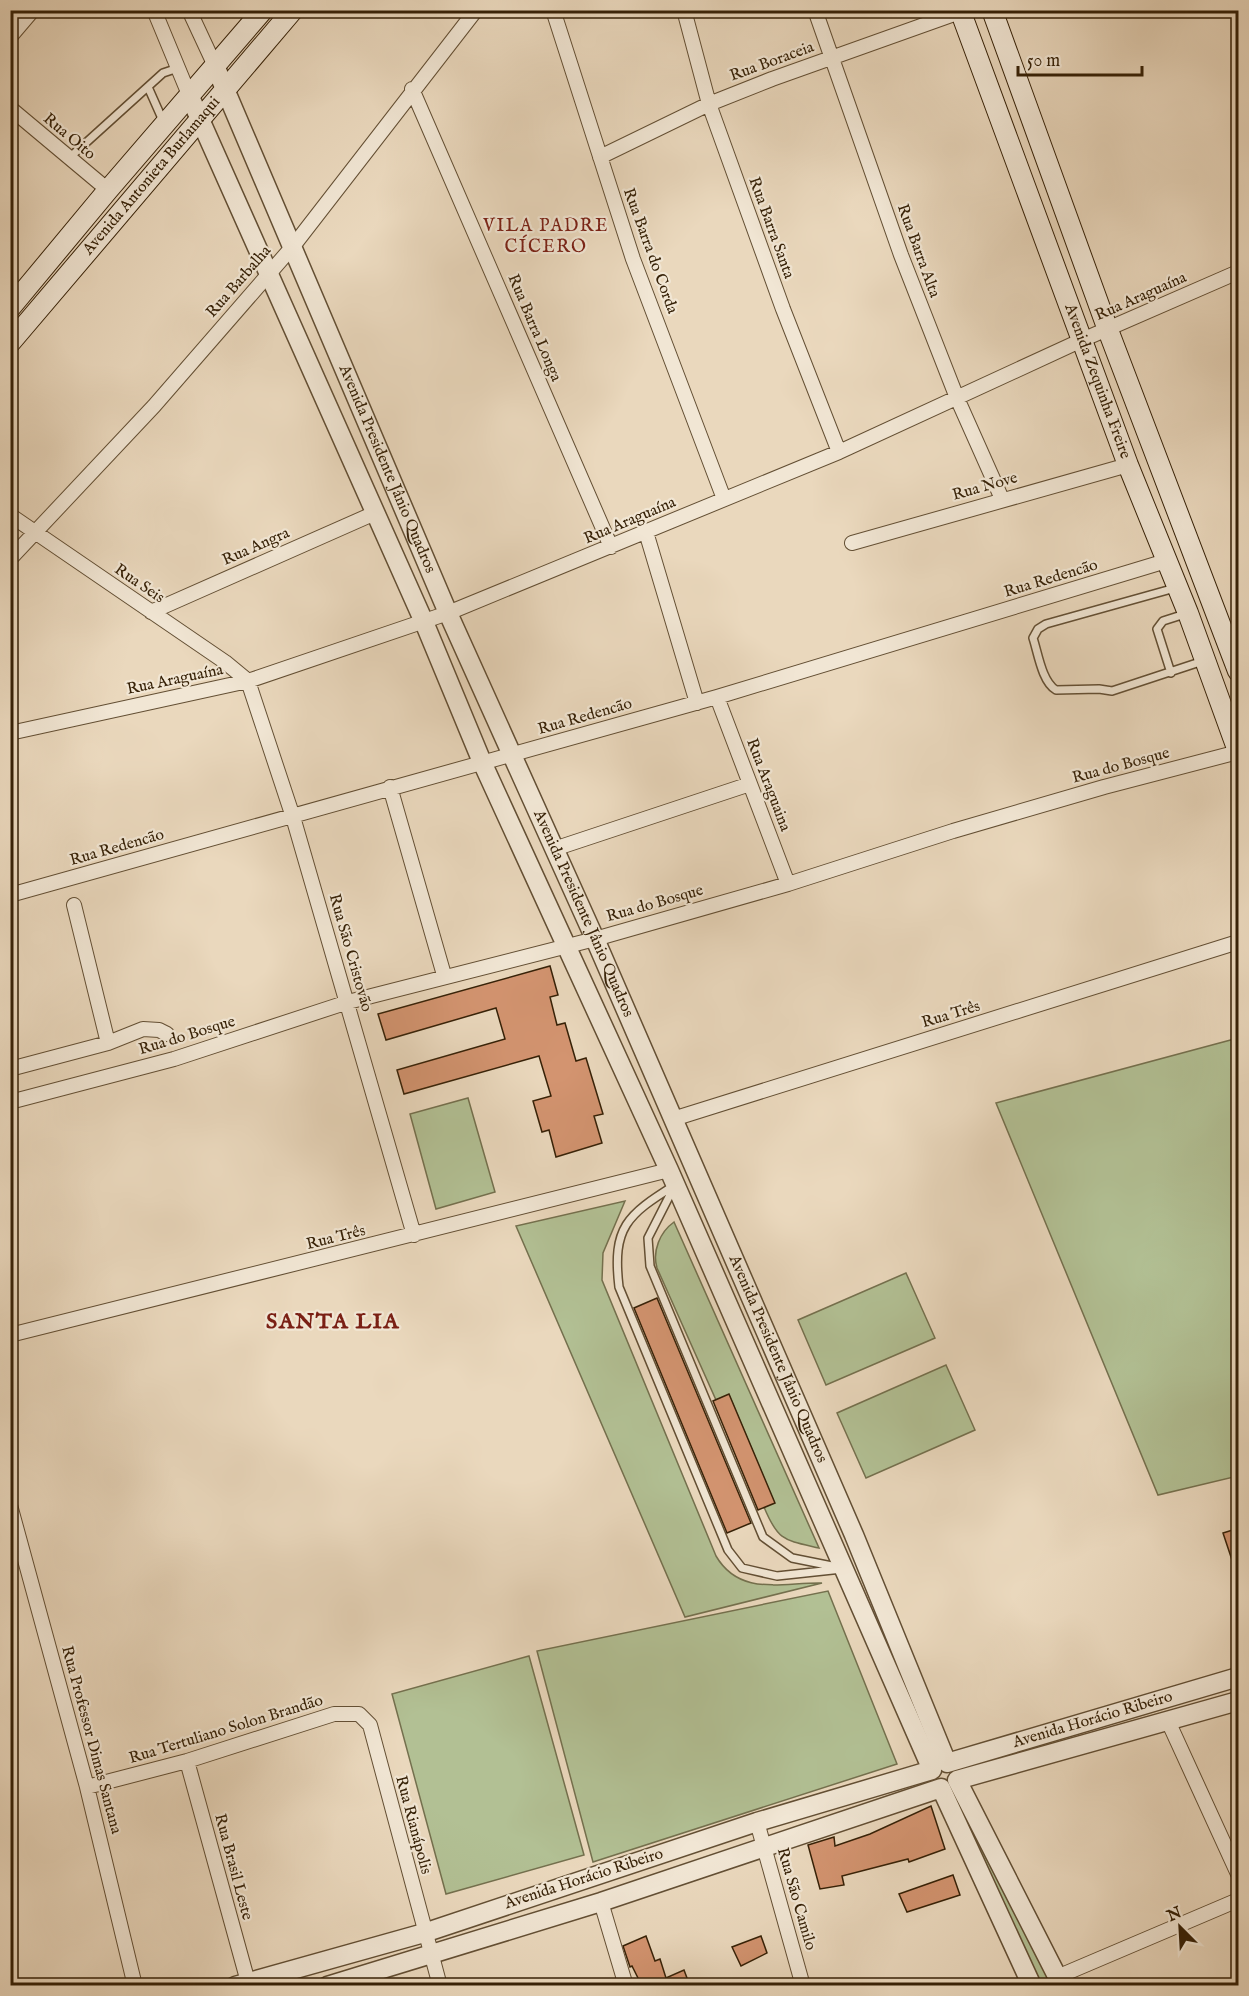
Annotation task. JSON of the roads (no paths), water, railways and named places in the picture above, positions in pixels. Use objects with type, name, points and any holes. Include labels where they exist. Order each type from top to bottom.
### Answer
[{"type":"main road","name":"Avenida Antonieta Burlamaqui","points":[[10,308],[263,10]]},
{"type":"main road","name":"Avenida Antonieta Burlamaqui","points":[[14,331],[226,91],[292,10]]},
{"type":"main road","name":"Avenida Zequinha Freire","points":[[992,10],[1108,330],[1239,671]]},
{"type":"main road","name":"Avenida Zequinha Freire","points":[[960,11],[1128,465],[1178,587],[1239,751]]},
{"type":"main road","points":[[1003,123],[1020,117],[1027,110]]},
{"type":"main road","points":[[1188,613],[1213,606]]},
{"type":"street","points":[[10,37],[33,10]]},
{"type":"street","points":[[154,10],[190,97]]},
{"type":"street","points":[[189,10],[216,68]]},
{"type":"street","name":"Rua Barbalha","points":[[10,559],[154,406],[294,244],[412,89],[476,10]]},
{"type":"street","name":"Rua Barra do Corda","points":[[553,10],[633,259],[724,499]]},
{"type":"street","name":"Rua Barra Santa","points":[[684,10],[709,104],[783,309],[839,452]]},
{"type":"street","name":"Rua Barra Alta","points":[[815,10],[901,255],[957,398],[1002,499]]},
{"type":"street","name":"Rua Boraceia","points":[[600,157],[709,104],[960,11]]},
{"type":"street","name":"Avenida Presidente Jânio Quadros","points":[[216,68],[294,244],[510,756],[595,939],[854,1534],[940,1767]]},
{"type":"street","name":"Rua Barra Longa","points":[[412,89],[611,547]]},
{"type":"street","name":"Avenida Presidente Jânio Quadros","points":[[190,97],[424,622],[482,762],[568,945],[845,1569],[940,1767]]},
{"type":"street","name":"Rua Oito","points":[[10,108],[68,159],[108,190]]},
{"type":"street","name":"Rua Araguaína","points":[[10,733],[248,681],[448,613],[839,452],[1082,340],[1239,272]]},
{"type":"street","name":"Rua Nove","points":[[852,543],[1128,465]]},
{"type":"street","name":"Rua Angra","points":[[151,612],[375,513]]},
{"type":"street","name":"Rua Seis","points":[[10,515],[248,681]]},
{"type":"street","points":[[646,532],[697,703]]},
{"type":"street","name":"Rua Redencão","points":[[10,895],[697,703],[1166,561]]},
{"type":"street","name":"Rua São Cristovão","points":[[248,681],[293,816],[414,1235]]},
{"type":"street","name":"Rua Araguaina","points":[[717,697],[788,884]]},
{"type":"street","name":"Rua do Bosque","points":[[10,1102],[174,1059],[348,1002],[444,975],[595,939],[788,884],[953,831],[1239,751]]},
{"type":"street","points":[[554,849],[750,783]]},
{"type":"street","points":[[390,787],[444,975]]},
{"type":"street","points":[[74,905],[108,1043]]},
{"type":"street","name":"Rua Três","points":[[673,1119],[1239,942]]},
{"type":"street","points":[[10,1069],[108,1043],[143,1029],[159,1030],[166,1034]]},
{"type":"street","points":[[672,1178],[703,1186]]},
{"type":"street","name":"Rua Três","points":[[10,1335],[414,1235],[672,1178]]},
{"type":"street","name":"Rua Professor Dimas Santana","points":[[10,1505],[87,1787],[135,1986]]},
{"type":"street","points":[[845,1569],[854,1534]]},
{"type":"street","name":"Avenida Horácio Ribeiro","points":[[241,1984],[424,1933],[757,1822],[1239,1677]]},
{"type":"street","name":"Avenida Horácio Ribeiro","points":[[327,1986],[601,1902],[949,1784],[1239,1701]]},
{"type":"street","name":"Rua Tertuliano Solon Brandão","points":[[87,1787],[187,1761],[334,1714],[359,1714],[370,1725]]},
{"type":"street","points":[[1168,1721],[1239,1874]]},
{"type":"street","name":"Rua Rianápolis","points":[[370,1725],[431,1954]]},
{"type":"street","name":"Rua Brasil Leste","points":[[187,1761],[241,1984]]},
{"type":"street","points":[[940,1767],[1059,1981],[1239,1900]]},
{"type":"street","points":[[949,1784],[1032,1986]]},
{"type":"street","name":"Rua São Camilo","points":[[757,1822],[803,1986]]},
{"type":"street","points":[[601,1902],[626,1986]]},
{"type":"street","points":[[431,1954],[440,1986]]},
{"type":"lane","points":[[68,159],[163,73],[178,68]]},
{"type":"lane","points":[[148,87],[165,125]]},
{"type":"lane","points":[[1178,587],[1046,624],[1038,629],[1034,638],[1046,679],[1056,690],[1112,692],[1206,660]]},
{"type":"lane","points":[[1171,673],[1157,629],[1163,621],[1188,613]]},
{"type":"lane","points":[[672,1178],[642,1206],[622,1229],[615,1259],[619,1287],[728,1550],[742,1568],[777,1576],[845,1569]]},
{"type":"lane","points":[[672,1178],[648,1238],[650,1266],[763,1537],[792,1558],[845,1569]]},
{"type":"district","name":"VILA PADRE CÍCERO","points":[[546,236]]},
{"type":"district","name":"SANTA LIA","points":[[333,1322]]}]
